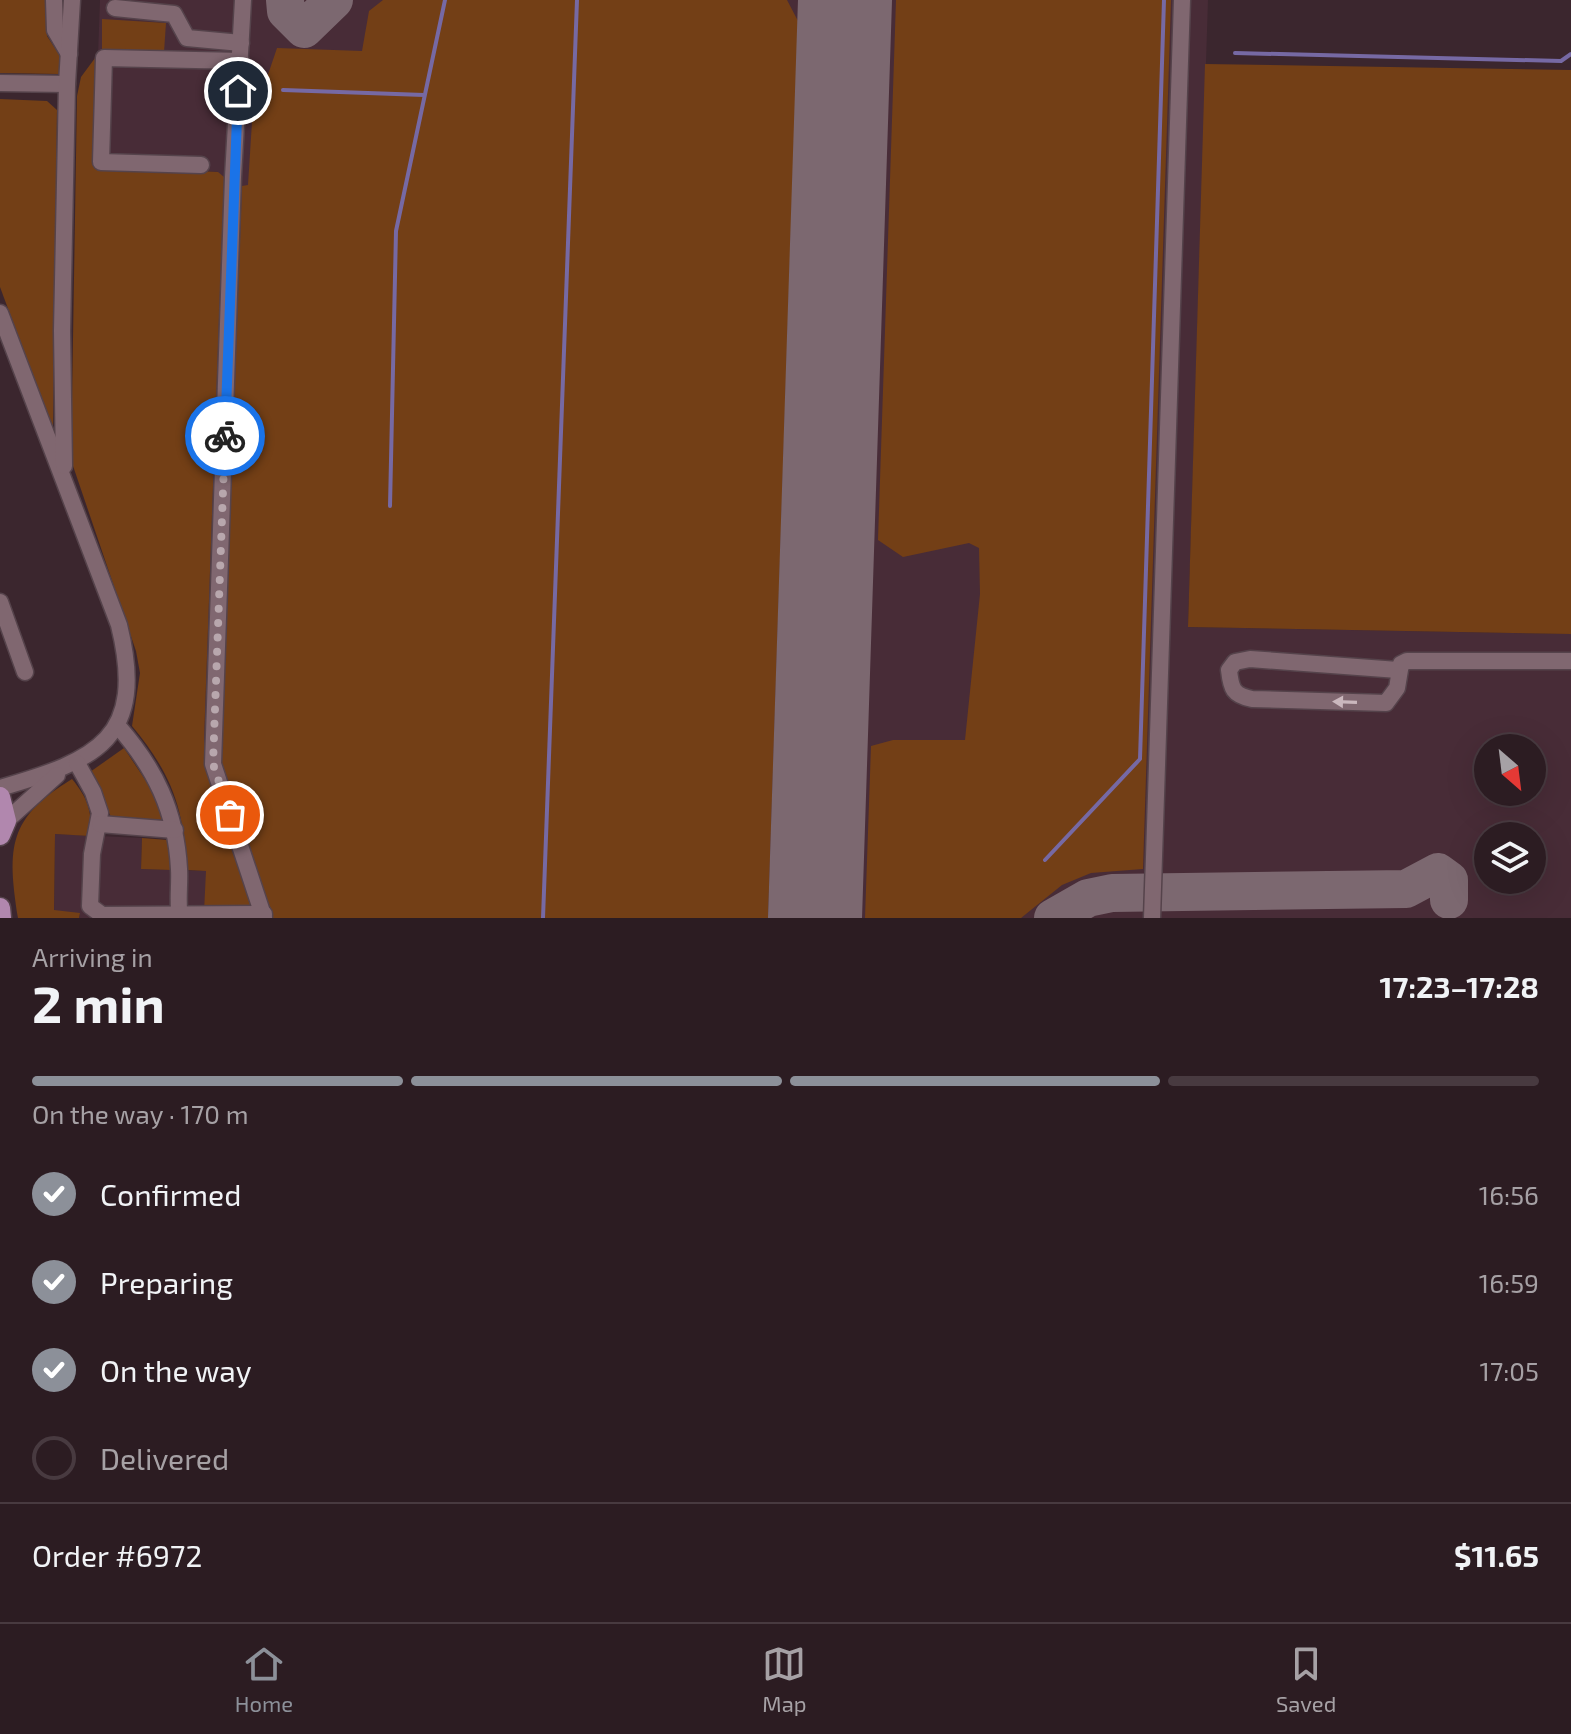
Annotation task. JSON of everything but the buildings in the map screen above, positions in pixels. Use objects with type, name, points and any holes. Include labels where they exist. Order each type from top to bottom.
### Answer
[{"type":"main road","points":[[0,797],[3,828]]},
{"type":"main road","points":[[0,908],[1,918]]},
{"type":"street","points":[[54,0],[55,30],[69,54]]},
{"type":"street","points":[[66,480],[61,442],[67,84],[72,0]]},
{"type":"street","points":[[77,763],[93,792],[100,824],[92,854],[90,906],[94,912],[102,915],[180,917],[264,916],[213,764],[233,177],[243,0]]},
{"type":"street","points":[[1152,918],[1182,0]]},
{"type":"street","points":[[115,8],[174,14],[187,38],[195,41],[241,43]]},
{"type":"street","points":[[201,165],[101,162],[104,58],[241,61]]},
{"type":"street","points":[[0,83],[67,84]]},
{"type":"street","points":[[0,313],[46,438],[66,480],[124,646],[126,697],[117,725],[97,749],[61,771],[0,788]]},
{"type":"street","points":[[0,602],[25,672]]},
{"type":"street","points":[[1398,670],[1250,659],[1235,662],[1229,670],[1231,689],[1239,696],[1386,703],[1397,688],[1401,664],[1415,660],[1571,661]]},
{"type":"street","points":[[117,725],[155,777],[170,808],[175,830],[180,917]]},
{"type":"street","points":[[3,828],[61,771]]},
{"type":"street","points":[[100,824],[175,830]]},
{"type":"shaded area","points":[[0,0],[45,0],[47,36],[62,59],[59,74],[0,73]]},
{"type":"shaded area","points":[[100,0],[1208,0],[1188,627],[1571,634],[1571,918],[79,918],[80,914],[54,911],[55,834],[142,838],[141,869],[205,871],[200,798],[218,172],[94,167]]},
{"type":"shaded area","points":[[383,0],[787,0],[798,21],[768,918],[272,918],[221,763],[242,186],[248,185],[252,122],[277,48],[362,51],[369,11]]},
{"type":"shaded area","points":[[896,0],[1171,0],[1143,869],[1091,873],[1062,885],[1021,918],[865,918],[871,746],[893,740],[965,740],[980,594],[979,548],[969,543],[903,557],[878,540]]},
{"type":"shaded area","points":[[102,19],[166,23],[164,52],[102,51]]},
{"type":"shaded area","points":[[98,54],[94,166],[218,172],[224,177],[204,740],[213,793],[256,918],[204,912],[206,871],[186,870],[183,828],[173,793],[157,760],[132,726],[140,673],[136,651],[71,460],[77,96],[81,77]]},
{"type":"shaded area","points":[[1205,64],[1571,70],[1571,634],[1188,627]]},
{"type":"shaded area","points":[[0,99],[47,101],[57,110],[53,430],[0,287]]},
{"type":"shaded area","points":[[124,748],[156,796],[164,820],[111,817],[90,772]]},
{"type":"shaded area","points":[[72,779],[88,805],[90,836],[55,834],[54,910],[80,913],[79,918],[18,918],[13,872],[17,836],[35,807]]},
{"type":"shaded area","points":[[142,838],[168,840],[171,870],[141,869]]},
{"type":"waterway","points":[[390,506],[396,231],[445,0]]},
{"type":"waterway","points":[[543,918],[577,0]]},
{"type":"waterway","points":[[1045,860],[1140,759],[1164,0]]},
{"type":"waterway","points":[[1235,53],[1561,61],[1571,54]]},
{"type":"waterway","points":[[283,90],[424,95]]},
{"type":"taxiway","points":[[285,0],[286,11],[304,29],[334,0]]},
{"type":"taxiway","points":[[831,0],[836,16],[842,69]]},
{"type":"taxiway","points":[[1053,918],[1088,898],[1112,893],[1406,889],[1438,872],[1449,880],[1449,900]]},
{"type":"runway","points":[[815,918],[845,0]]},
{"type":"way so far","points":[[225,436],[213,764],[230,815]]},
{"type":"route","points":[[225,436],[238,91]]}]
